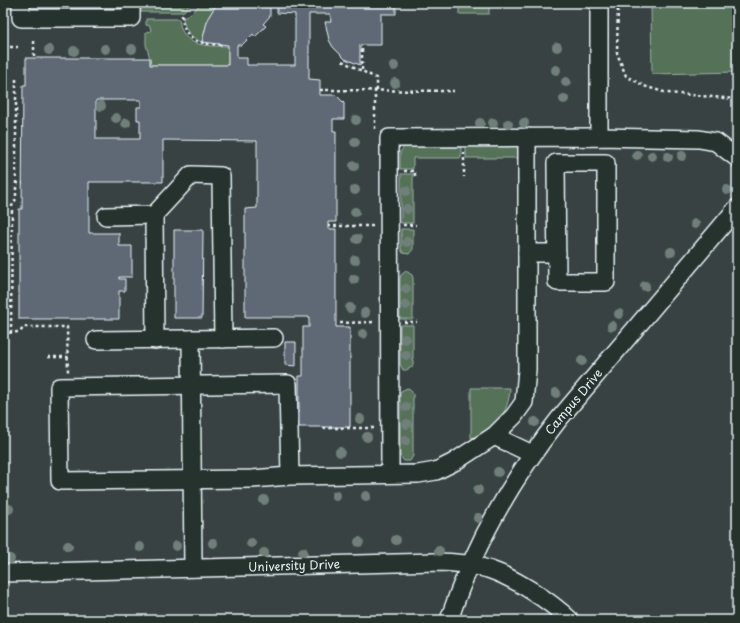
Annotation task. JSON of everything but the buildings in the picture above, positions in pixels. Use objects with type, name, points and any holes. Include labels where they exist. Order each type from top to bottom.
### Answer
[{"type":"street","points":[[22,3],[22,18],[131,18],[131,3]]},
{"type":"street","points":[[599,3],[599,137]]},
{"type":"street","points":[[290,476],[288,384],[59,387],[60,481],[418,474],[436,471],[454,462],[494,436],[514,416],[524,402],[527,370],[527,137]]},
{"type":"street","points":[[390,474],[389,138],[599,137],[699,139],[716,142],[737,158]]},
{"type":"street","points":[[556,163],[606,163],[606,282],[557,282],[557,253],[556,163]]},
{"type":"street","points":[[155,340],[154,215],[191,175],[221,176],[223,339]]},
{"type":"street","name":"Campus Drive","points":[[449,620],[469,565],[495,514],[532,454],[559,419],[737,208]]},
{"type":"street","points":[[106,216],[154,215]]},
{"type":"street","points":[[527,253],[557,253]]},
{"type":"street","points":[[96,340],[274,338]]},
{"type":"street","points":[[191,339],[193,568]]},
{"type":"street","points":[[494,436],[532,454]]},
{"type":"street","name":"University Drive","points":[[3,573],[436,562],[469,565],[489,570],[544,599],[570,620]]},
{"type":"path","points":[[618,3],[618,53],[626,76],[644,86],[667,93],[737,99]]},
{"type":"path","points":[[182,15],[184,29],[194,41],[205,44],[224,45]]},
{"type":"path","points":[[6,18],[6,47],[18,47]]},
{"type":"path","points":[[34,41],[34,58]]},
{"type":"path","points":[[362,49],[362,71]]},
{"type":"path","points":[[342,60],[376,78],[377,90]]},
{"type":"path","points":[[3,73],[6,76],[6,83],[3,86]]},
{"type":"path","points":[[11,333],[12,206],[16,199],[16,79]]},
{"type":"path","points":[[320,90],[454,91]]},
{"type":"path","points":[[464,137],[464,178]]},
{"type":"path","points":[[16,183],[23,183]]},
{"type":"path","points":[[328,226],[416,225]]},
{"type":"path","points":[[3,333],[20,332],[24,327],[68,327],[68,386]]},
{"type":"path","points":[[48,357],[68,357]]},
{"type":"path","points":[[323,428],[390,428]]},
{"type":"shaded area","points":[[3,3],[737,3],[737,620],[3,620]]},
{"type":"green space","points":[[141,3],[191,3],[184,11],[179,12],[141,12]]},
{"type":"green space","points":[[203,3],[217,3],[208,18],[202,42],[191,36],[185,26],[183,18]]},
{"type":"green space","points":[[459,3],[489,3],[489,14],[459,14]]},
{"type":"green space","points":[[651,3],[737,3],[737,72],[652,74]]},
{"type":"green space","points":[[146,19],[179,19],[181,28],[190,40],[204,45],[228,46],[228,65],[150,65],[150,58],[146,45],[146,32],[151,31],[150,26],[146,25]]},
{"type":"green space","points":[[466,146],[516,146],[520,148],[521,158],[466,158]]},
{"type":"green space","points":[[404,147],[461,147],[461,158],[413,158],[413,169],[400,169],[400,152]]},
{"type":"green space","points":[[401,174],[413,174],[413,223],[401,223]]},
{"type":"green space","points":[[401,229],[413,229],[413,249],[409,254],[403,253],[401,249]]},
{"type":"green space","points":[[406,271],[412,275],[413,278],[413,319],[400,319],[400,278]]},
{"type":"green space","points":[[400,325],[413,325],[413,364],[412,367],[406,370],[403,370],[400,364]]},
{"type":"green space","points":[[407,388],[410,389],[413,394],[413,456],[410,461],[404,461],[400,456],[400,395],[401,391]]},
{"type":"green space","points":[[471,388],[510,388],[507,405],[499,420],[487,431],[471,438]]}]
